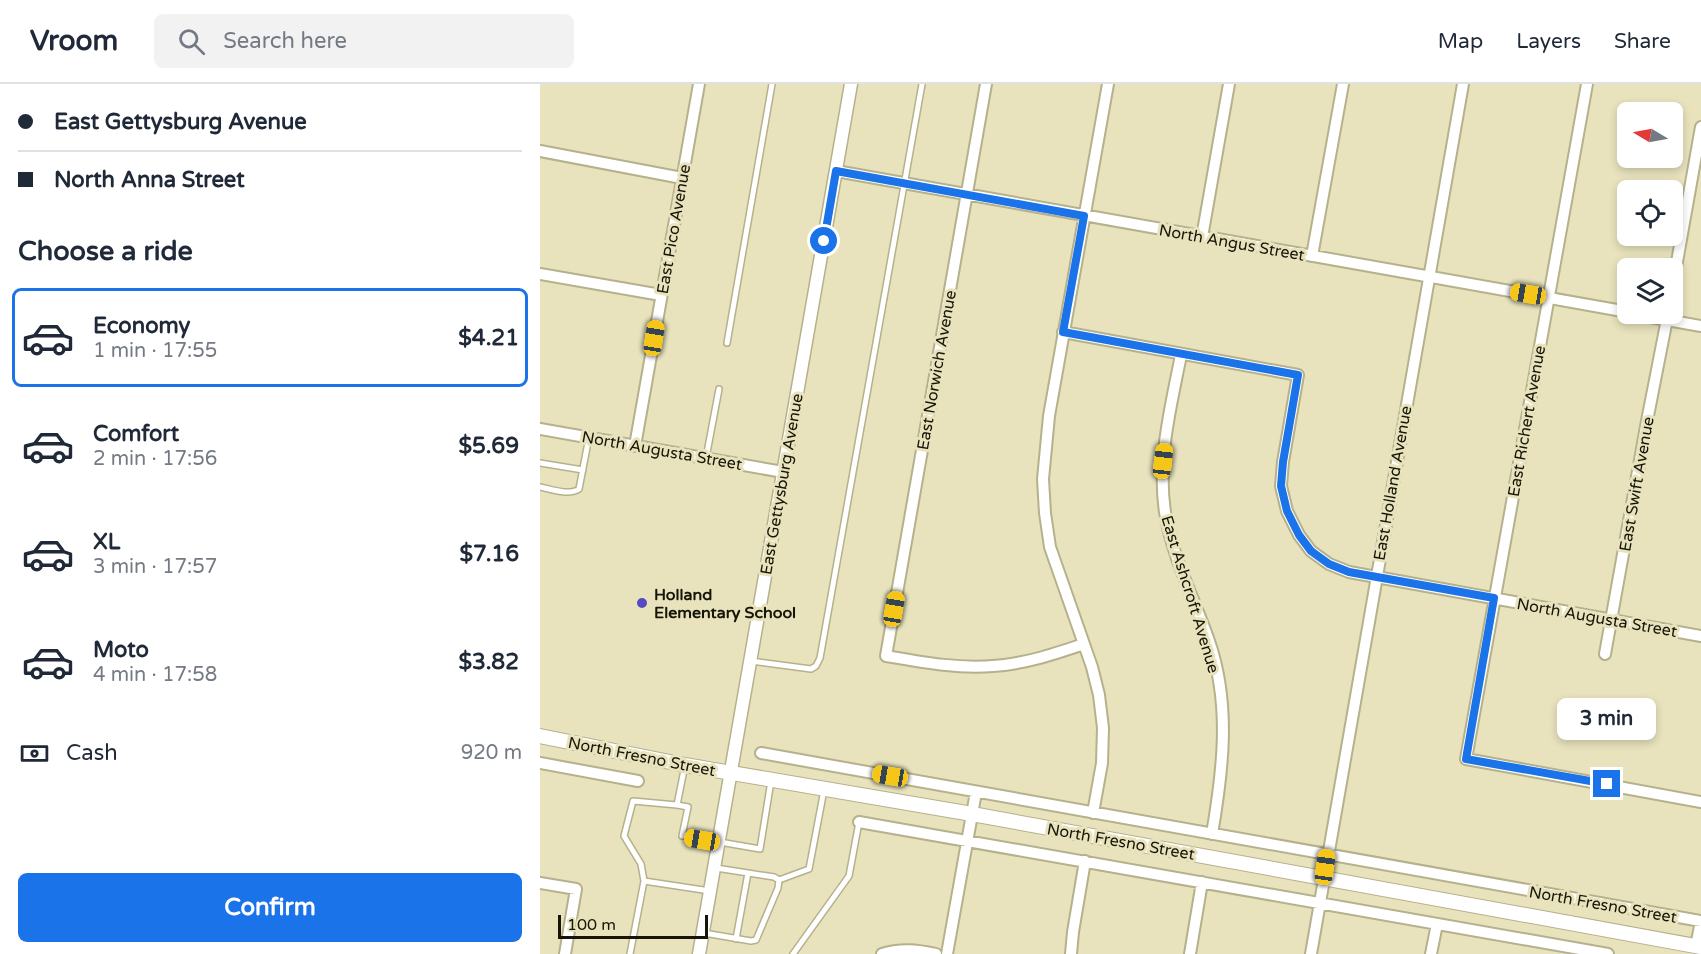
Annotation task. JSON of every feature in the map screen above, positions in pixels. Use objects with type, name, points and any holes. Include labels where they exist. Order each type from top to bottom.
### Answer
[{"type":"main road","name":"North Fresno Street","points":[[540,736],[685,765],[972,814],[1324,879],[1674,948],[1699,946]]},
{"type":"street","name":"East Pico Avenue","points":[[635,446],[699,84]]},
{"type":"street","name":"East Gettysburg Avenue","points":[[699,954],[851,84]]},
{"type":"street","name":"East Norwich Avenue","points":[[986,84],[886,656],[957,666],[992,666],[1045,657],[1083,644]]},
{"type":"street","points":[[1093,813],[1102,764],[1103,728],[1100,695],[1050,547],[1043,479],[1045,447],[1063,332],[1107,84]]},
{"type":"street","points":[[1202,237],[1229,84]]},
{"type":"street","points":[[1312,256],[1342,84]]},
{"type":"street","name":"East Holland Avenue","points":[[1311,954],[1463,84]]},
{"type":"street","name":"East Richert Avenue","points":[[1587,84],[1466,759],[1701,802]]},
{"type":"street","points":[[1678,258],[1701,128]]},
{"type":"street","points":[[540,152],[682,178]]},
{"type":"street","name":"North Angus Street","points":[[836,171],[1617,310]]},
{"type":"street","points":[[540,274],[661,295]]},
{"type":"street","points":[[1683,321],[1701,326]]},
{"type":"street","name":"East Swift Avenue","points":[[1605,654],[1667,324]]},
{"type":"street","name":"North Augusta Street","points":[[1063,332],[1298,375],[1281,486],[1287,511],[1299,535],[1311,551],[1329,564],[1349,572],[1701,636]]},
{"type":"street","name":"East Ashcroft Avenue","points":[[1181,355],[1166,436],[1162,488],[1171,537],[1210,643],[1220,686],[1223,750],[1212,834]]},
{"type":"street","name":"North Augusta Street","points":[[540,429],[783,472]]},
{"type":"street","name":"North Fresno Street","points":[[761,753],[1701,921]]},
{"type":"street","points":[[540,763],[638,781]]},
{"type":"street","points":[[947,954],[976,792]]},
{"type":"street","name":"North Fresno Street","points":[[859,822],[1437,924],[1553,949],[1608,954]]},
{"type":"street","points":[[1071,954],[1072,932],[1085,861]]},
{"type":"street","points":[[1190,954],[1202,882]]},
{"type":"street","points":[[540,883],[576,889],[565,954]]},
{"type":"street","points":[[1699,946],[1701,921]]},
{"type":"street","points":[[1431,954],[1437,924]]},
{"type":"street","points":[[882,954],[913,949],[936,954]]},
{"type":"lane","points":[[727,343],[772,84]]},
{"type":"lane","points":[[750,661],[811,669],[816,666],[820,658],[922,84]]},
{"type":"lane","points":[[706,458],[718,389]]},
{"type":"lane","points":[[540,487],[575,492],[579,489],[589,437]]},
{"type":"lane","points":[[540,463],[583,471]]},
{"type":"lane","points":[[677,805],[685,765]]},
{"type":"lane","points":[[630,954],[644,881],[641,864],[624,836],[633,801],[688,807],[682,836],[760,849],[771,780]]},
{"type":"lane","points":[[714,868],[779,880],[808,869],[824,788]]},
{"type":"lane","points":[[793,954],[849,876],[859,822]]},
{"type":"lane","points":[[736,939],[748,873]]},
{"type":"lane","points":[[703,933],[756,940],[778,888],[779,880]]},
{"type":"lane","points":[[644,881],[710,891]]},
{"type":"place","name":"Holland Elementary School","points":[[642,603]]},
{"type":"route","points":[[824,241],[836,171],[1084,216],[1063,332],[1298,375],[1281,486],[1287,511],[1299,535],[1311,551],[1329,564],[1349,572],[1494,598],[1466,759],[1607,784]]}]
